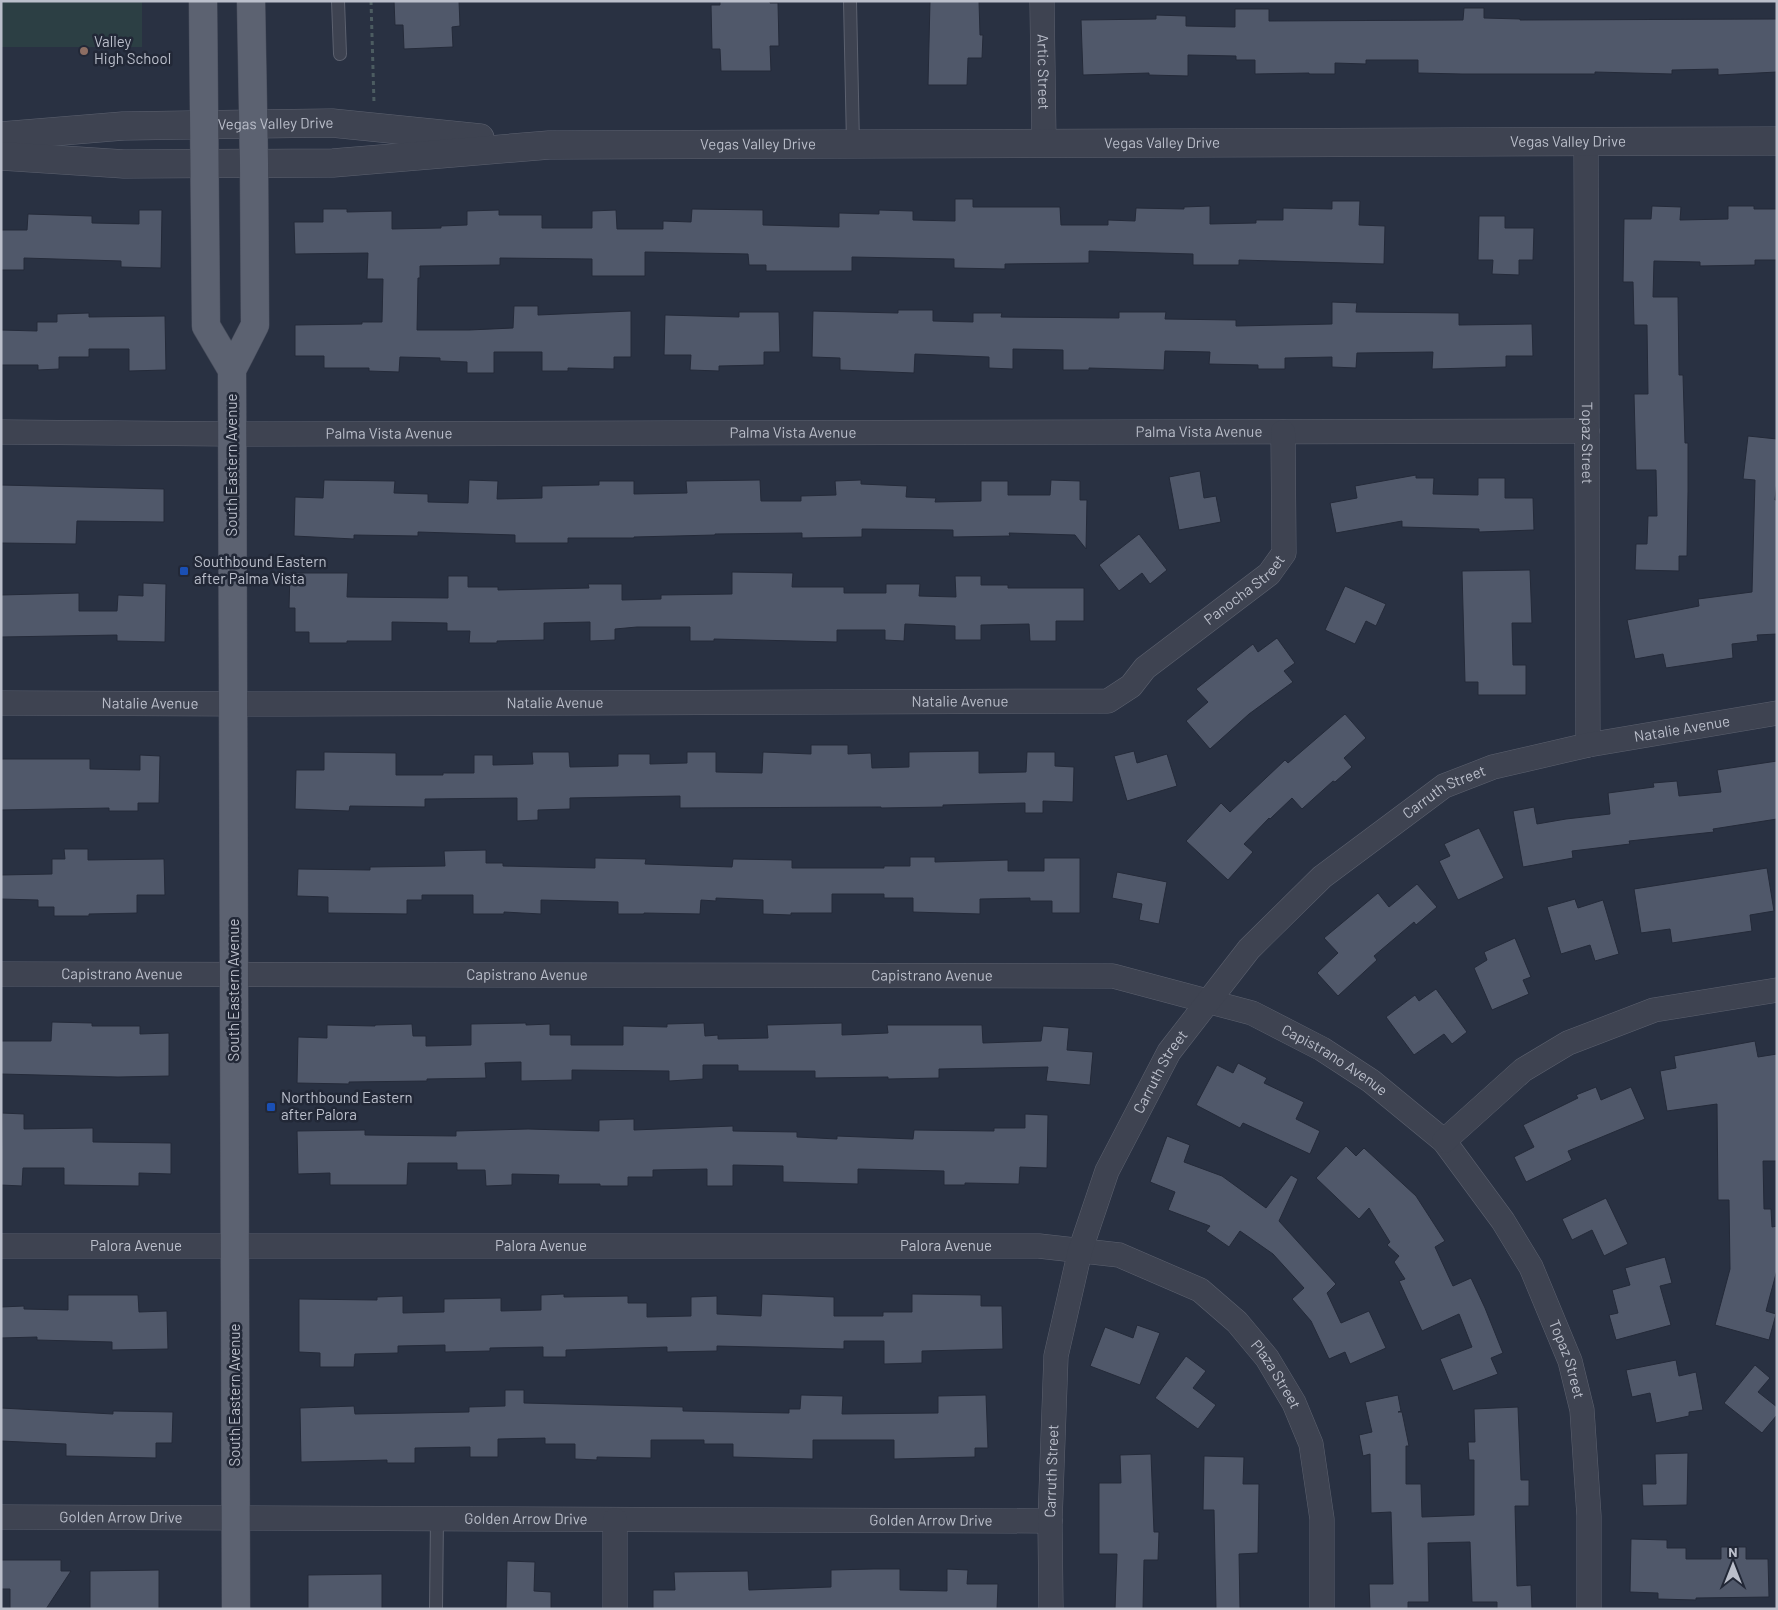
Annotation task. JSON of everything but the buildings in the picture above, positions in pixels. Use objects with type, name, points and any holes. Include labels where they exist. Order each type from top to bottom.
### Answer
[{"type":"main road","points":[[203,1],[206,326],[232,370]]},
{"type":"main road","name":"South Eastern Avenue","points":[[236,1609],[232,370],[255,325],[251,1]]},
{"type":"street","name":"Artic Street","points":[[1042,1],[1044,143]]},
{"type":"street","name":"Vegas Valley Drive","points":[[1,136],[123,126],[332,123],[549,145]]},
{"type":"street","name":"Vegas Valley Drive","points":[[1,156],[124,164],[333,163],[549,145],[1777,141]]},
{"type":"street","name":"Topaz Street","points":[[1586,142],[1588,745]]},
{"type":"street","name":"Palma Vista Avenue","points":[[1,432],[232,434],[1587,431]]},
{"type":"street","name":"Panocha Street","points":[[1108,701],[1131,686],[1145,668],[1269,574],[1284,553],[1283,432]]},
{"type":"street","name":"Natalie Avenue","points":[[1,703],[1108,701]]},
{"type":"street","name":"Natalie Avenue","points":[[1588,745],[1777,713]]},
{"type":"street","name":"Carruth Street","points":[[1051,1609],[1050,1520],[1056,1356],[1080,1250],[1111,1163],[1169,1052],[1249,949],[1322,877],[1444,786],[1493,767],[1588,745]]},
{"type":"street","name":"Capistrano Avenue","points":[[1,974],[1112,976],[1252,1013],[1322,1049],[1371,1081],[1444,1141]]},
{"type":"street","points":[[1444,1141],[1523,1070],[1568,1043],[1654,1010],[1777,990]]},
{"type":"street","name":"Topaz Street","points":[[1444,1141],[1503,1221],[1530,1267],[1570,1361],[1582,1410],[1589,1516],[1589,1609]]},
{"type":"street","name":"Palora Avenue","points":[[1,1246],[1039,1246],[1080,1250]]},
{"type":"street","name":"Plaza Street","points":[[1080,1250],[1119,1255],[1200,1290],[1236,1322],[1267,1358],[1294,1403],[1311,1444],[1322,1519],[1322,1609]]},
{"type":"street","name":"Golden Arrow Drive","points":[[1,1517],[1050,1520]]},
{"type":"street","points":[[615,1520],[615,1609]]},
{"type":"lane","points":[[338,1],[340,54]]},
{"type":"lane","points":[[850,1],[854,144]]},
{"type":"lane","points":[[436,1609],[437,1519]]},
{"type":"path","points":[[371,1],[374,107]]},
{"type":"green space","points":[[1,1],[142,1],[142,47],[1,47]]},
{"type":"place","name":"Valley High School","points":[[84,51]]},
{"type":"place","name":"Southbound Eastern after Palma Vista","points":[[184,571]]},
{"type":"place","name":"Northbound Eastern after Palora","points":[[271,1107]]}]
